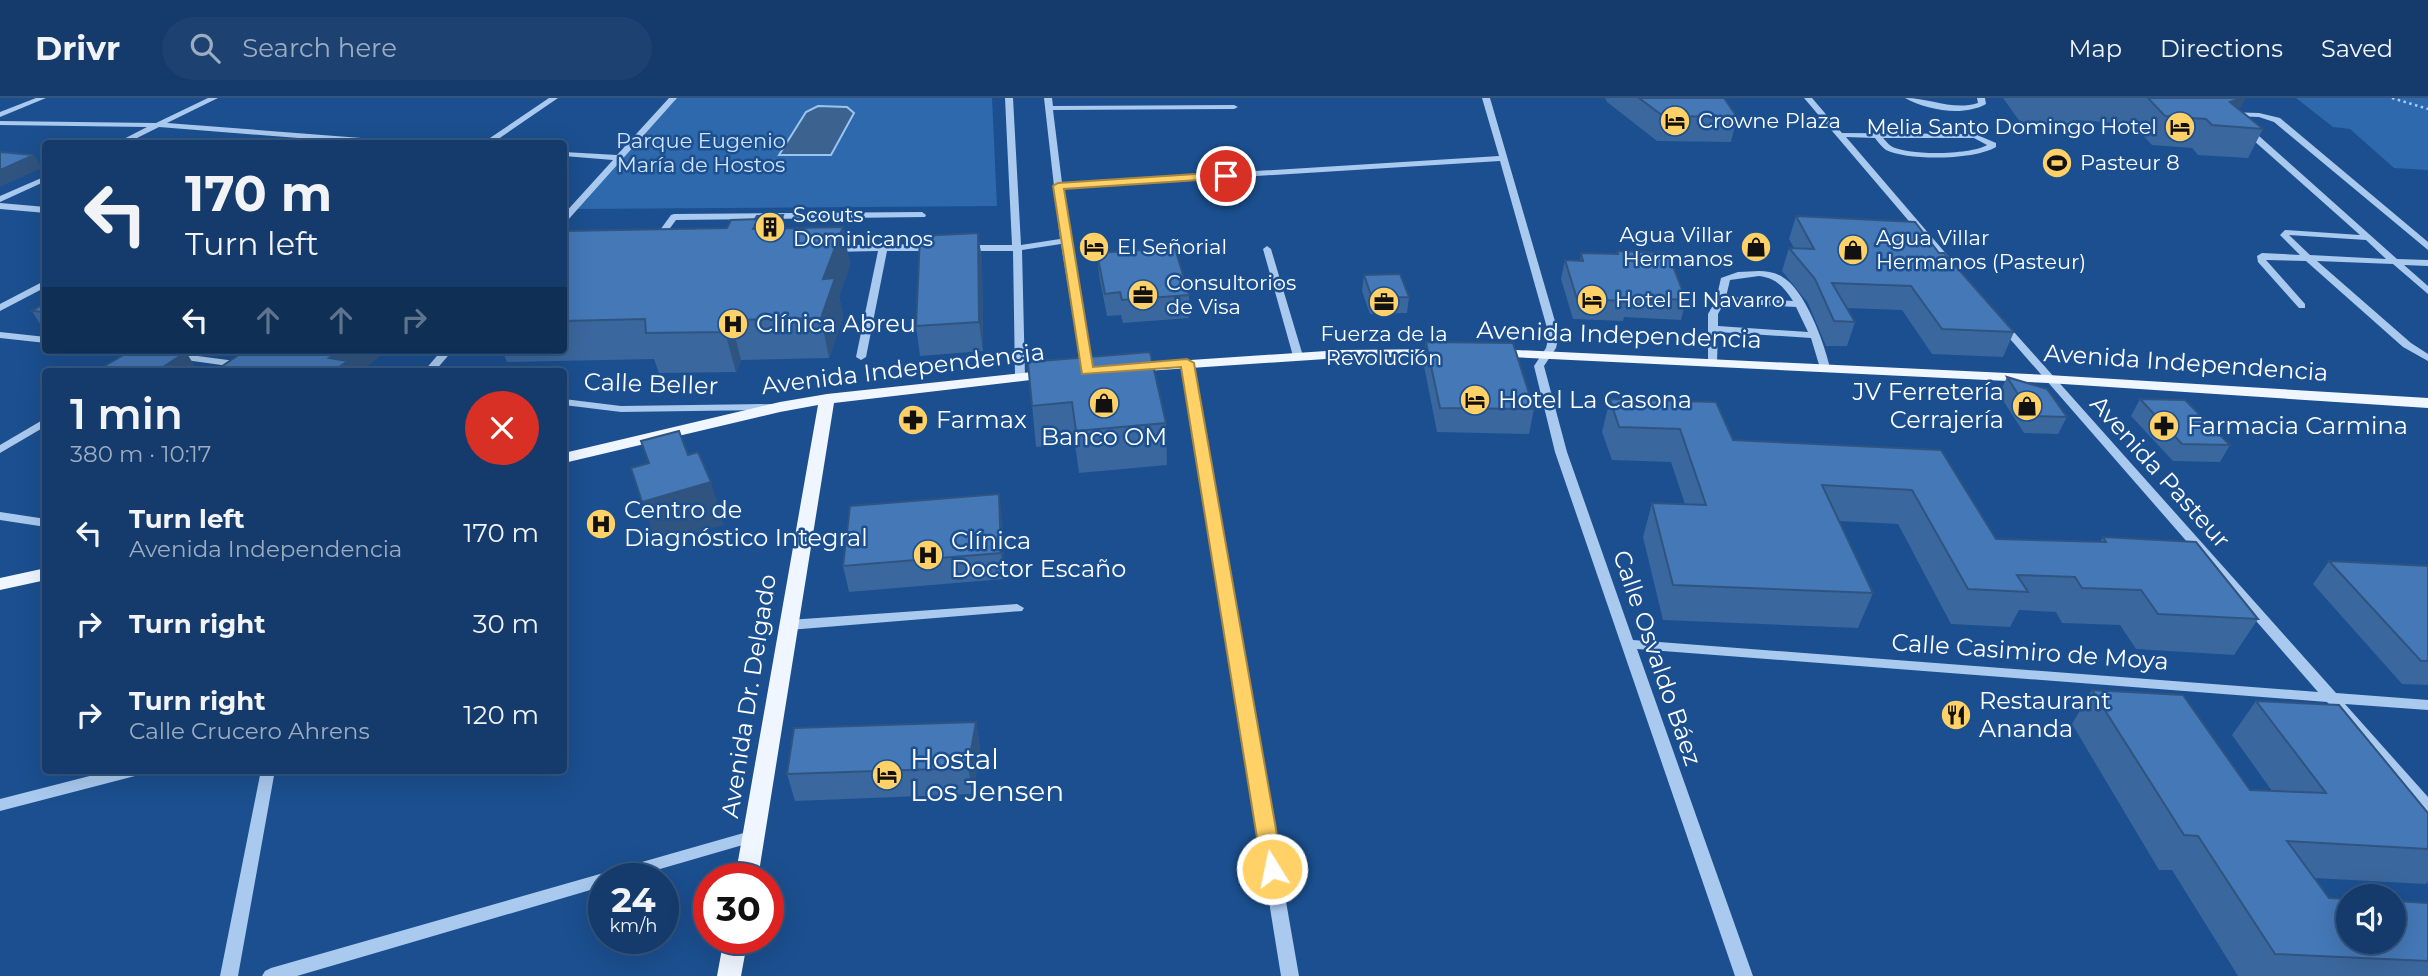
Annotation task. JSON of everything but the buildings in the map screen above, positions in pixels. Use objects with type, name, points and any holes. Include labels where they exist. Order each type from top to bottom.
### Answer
[{"type":"main road","name":"Avenida Independencia","points":[[567,457],[780,407],[827,399],[1020,377],[1187,363],[1298,356],[1459,353]]},
{"type":"main road","name":"Avenida Independencia","points":[[1485,353],[2048,379],[2428,403]]},
{"type":"main road","name":"Avenida Dr. Delgado","points":[[749,863],[827,399]]},
{"type":"main road","points":[[0,584],[42,575]]},
{"type":"main road","points":[[729,976],[733,954]]},
{"type":"street","points":[[0,116],[42,98]]},
{"type":"street","points":[[126,140],[214,98]]},
{"type":"street","points":[[491,140],[554,98]]},
{"type":"street","points":[[567,216],[673,98]]},
{"type":"street","points":[[1009,98],[1017,247],[1020,377]]},
{"type":"street","name":"Calle Osvaldo Báez","points":[[1486,98],[1554,335],[1551,348],[1539,366],[1561,452],[1744,976]]},
{"type":"street","points":[[1808,98],[1959,274]]},
{"type":"street","points":[[1909,98],[1936,107],[1966,108],[1982,104],[1981,98]]},
{"type":"street","points":[[1099,370],[1065,241],[1049,103],[1234,107]]},
{"type":"street","points":[[2219,106],[2428,291]]},
{"type":"street","points":[[2228,114],[2259,115],[2277,120],[2428,247]]},
{"type":"street","points":[[0,123],[157,125],[360,140]]},
{"type":"street","points":[[1840,135],[1877,135],[1975,136],[1993,145],[1987,152],[1916,153],[1887,147],[1877,135]]},
{"type":"street","points":[[567,154],[620,158]]},
{"type":"street","points":[[1058,186],[1504,158]]},
{"type":"street","points":[[0,199],[42,180]]},
{"type":"street","points":[[0,206],[42,210]]},
{"type":"street","points":[[653,246],[674,217],[922,215]]},
{"type":"street","points":[[2368,238],[2288,232],[2284,235],[2407,345],[2428,358]]},
{"type":"street","points":[[813,250],[1017,247],[1065,241]]},
{"type":"street","points":[[861,357],[883,247]]},
{"type":"street","points":[[1267,250],[1298,356]]},
{"type":"street","points":[[2302,306],[2261,260],[2262,256],[2267,254],[2428,263]]},
{"type":"street","points":[[1712,362],[1713,314],[1721,300],[1726,278],[1739,272],[1780,279],[1791,290],[1822,349],[1825,368]]},
{"type":"street","points":[[0,308],[42,285]]},
{"type":"street","points":[[1721,300],[1798,304]]},
{"type":"street","name":"Avenida Pasteur","points":[[1995,316],[2428,807]]},
{"type":"street","points":[[1713,329],[1814,335]]},
{"type":"street","points":[[0,335],[42,340]]},
{"type":"street","points":[[432,368],[444,354]]},
{"type":"street","points":[[166,355],[261,367]]},
{"type":"street","points":[[1187,363],[1290,976]]},
{"type":"street","name":"Calle Beller","points":[[567,402],[621,409],[780,407]]},
{"type":"street","points":[[0,450],[42,424]]},
{"type":"street","points":[[0,516],[42,522]]},
{"type":"street","points":[[789,625],[1017,608]]},
{"type":"street","name":"Calle Casimiro de Moya","points":[[1628,644],[2428,705]]},
{"type":"street","points":[[0,805],[120,774]]},
{"type":"street","points":[[229,976],[267,774]]},
{"type":"street","points":[[660,863],[754,836]]},
{"type":"street","points":[[271,976],[588,884]]},
{"type":"path","points":[[2392,98],[2428,109]]},
{"type":"green space","name":"Parque Eugenio María de Hostos","points":[[676,98],[992,98],[997,206],[575,209]]},
{"type":"green space","points":[[2296,98],[2428,98],[2428,170],[2394,168],[2350,129],[2333,127]]},
{"type":"shaded area","points":[[818,106],[847,107],[854,113],[831,155],[779,155],[806,112]]},
{"type":"place","name":"Crowne Plaza","points":[[1675,121]]},
{"type":"place","name":"Melia Santo Domingo Hotel","points":[[2180,127]]},
{"type":"place","name":"Pasteur 8","points":[[2057,163]]},
{"type":"place","name":"Scouts Dominicanos","points":[[770,227]]},
{"type":"place","name":"El Señorial","points":[[1094,247]]},
{"type":"place","name":"Agua Villar Hermanos","points":[[1756,247]]},
{"type":"place","name":"Agua Villar Hermanos (Pasteur)","points":[[1853,250]]},
{"type":"place","name":"Consultorios de Visa","points":[[1143,295]]},
{"type":"place","name":"Hotel El Navarro","points":[[1592,300]]},
{"type":"place","name":"Fuerza de la Revolución","points":[[1384,302]]},
{"type":"place","name":"Clínica Abreu","points":[[733,324]]},
{"type":"place","name":"Hotel La Casona","points":[[1475,400]]},
{"type":"place","name":"Banco OM","points":[[1104,403]]},
{"type":"place","name":"JV Ferretería Cerrajería","points":[[2027,406]]},
{"type":"place","name":"Farmax","points":[[913,420]]},
{"type":"place","name":"Farmacia Carmina","points":[[2164,426]]},
{"type":"place","name":"Centro de Diagnóstico Integral","points":[[601,524]]},
{"type":"place","name":"Clínica Doctor Escaño","points":[[928,555]]},
{"type":"place","name":"Restaurant Ananda","points":[[1956,715]]},
{"type":"place","name":"Hostal Los Jensen","points":[[887,775]]},
{"type":"route","points":[[1226,176],[1058,186],[1087,371],[1187,363],[1272,869]]}]
